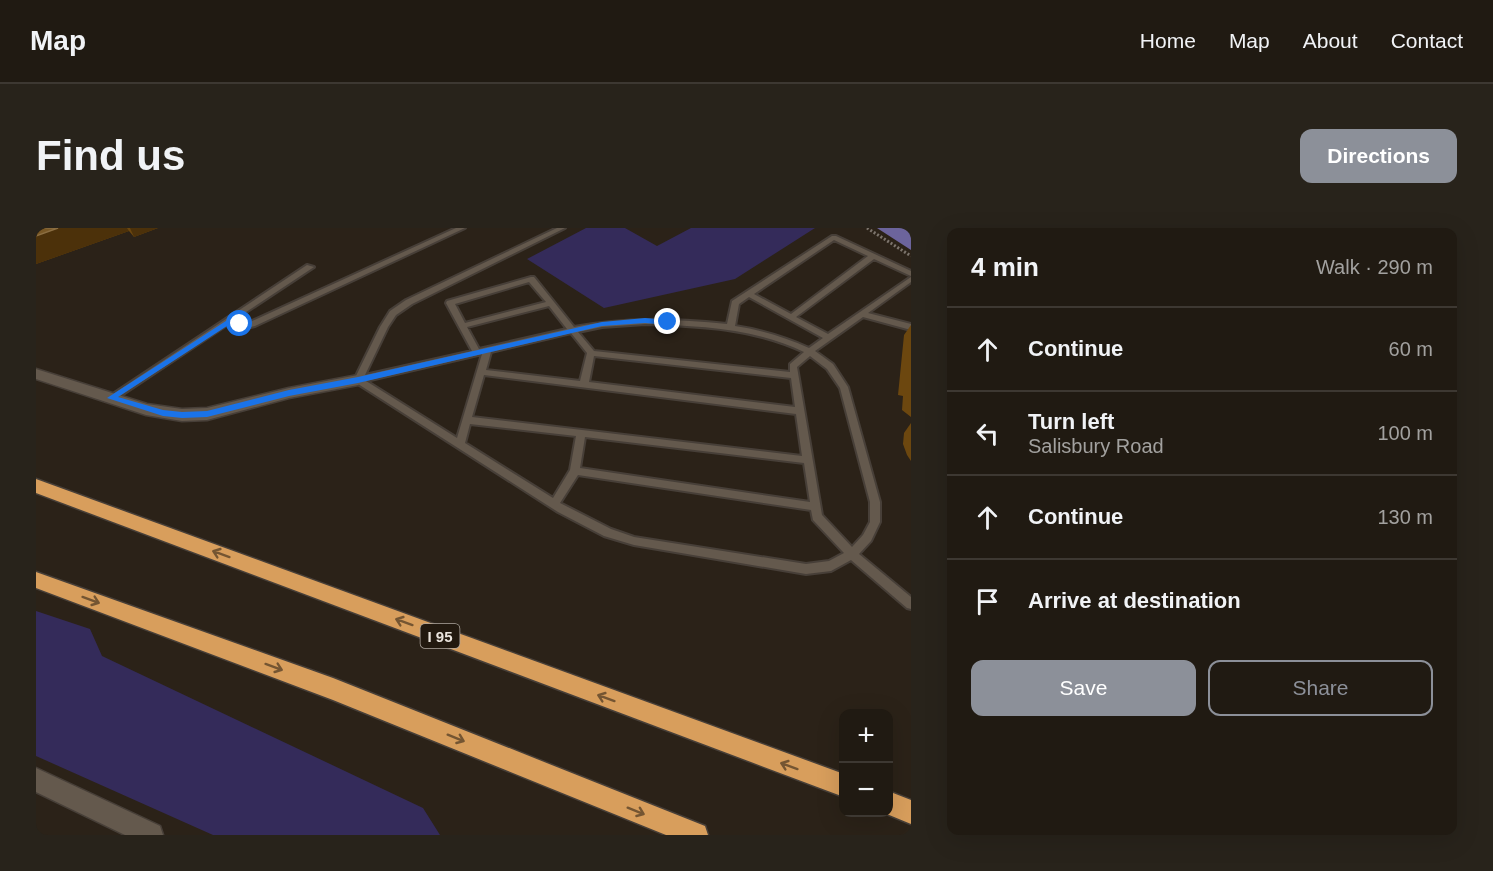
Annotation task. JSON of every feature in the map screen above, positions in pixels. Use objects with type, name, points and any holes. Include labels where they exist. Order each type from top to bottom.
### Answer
[{"type":"highway","name":"I 95","points":[[36,486],[839,785]]},
{"type":"highway","points":[[36,580],[333,689],[696,835]]},
{"type":"highway","points":[[893,805],[911,812]]},
{"type":"street","points":[[36,374],[163,413],[182,415],[207,414],[289,393],[358,380]]},
{"type":"street","points":[[36,780],[151,835]]},
{"type":"lane","points":[[229,322],[252,324],[462,228]]},
{"type":"lane","points":[[358,380],[393,313],[409,302],[562,228]]},
{"type":"lane","points":[[730,329],[735,303],[834,237],[911,274]]},
{"type":"lane","points":[[790,317],[873,256]]},
{"type":"lane","points":[[111,398],[310,267]]},
{"type":"lane","points":[[460,444],[480,372],[482,351],[462,326],[450,303],[531,279],[591,353],[795,376]]},
{"type":"lane","points":[[911,279],[810,351],[793,366],[817,517],[852,554],[911,604]]},
{"type":"lane","points":[[749,294],[829,338]]},
{"type":"lane","points":[[462,326],[551,303]]},
{"type":"lane","points":[[862,314],[911,327]]},
{"type":"lane","points":[[645,321],[764,333],[810,351],[839,376],[875,502],[875,522],[867,538],[852,554],[831,566],[806,568],[634,541],[608,533],[554,504],[358,380],[602,324],[645,321]]},
{"type":"lane","points":[[584,385],[591,353]]},
{"type":"lane","points":[[480,372],[800,411]]},
{"type":"lane","points":[[467,420],[808,460]]},
{"type":"lane","points":[[554,504],[575,471],[581,434]]},
{"type":"lane","points":[[575,471],[816,507]]},
{"type":"path","points":[[867,228],[911,256]]},
{"type":"shaded area","points":[[586,228],[625,228],[657,246],[691,228],[815,228],[735,279],[604,308],[527,259]]},
{"type":"shaded area","points":[[877,228],[911,228],[911,250]]},
{"type":"shaded area","points":[[36,611],[90,629],[102,656],[423,808],[440,835],[213,835],[36,756]]},
{"type":"building","points":[[36,228],[58,228],[36,236]]},
{"type":"route","points":[[240,324],[229,322],[111,398],[163,413],[207,414],[289,393],[358,380],[602,324],[668,322]]}]
